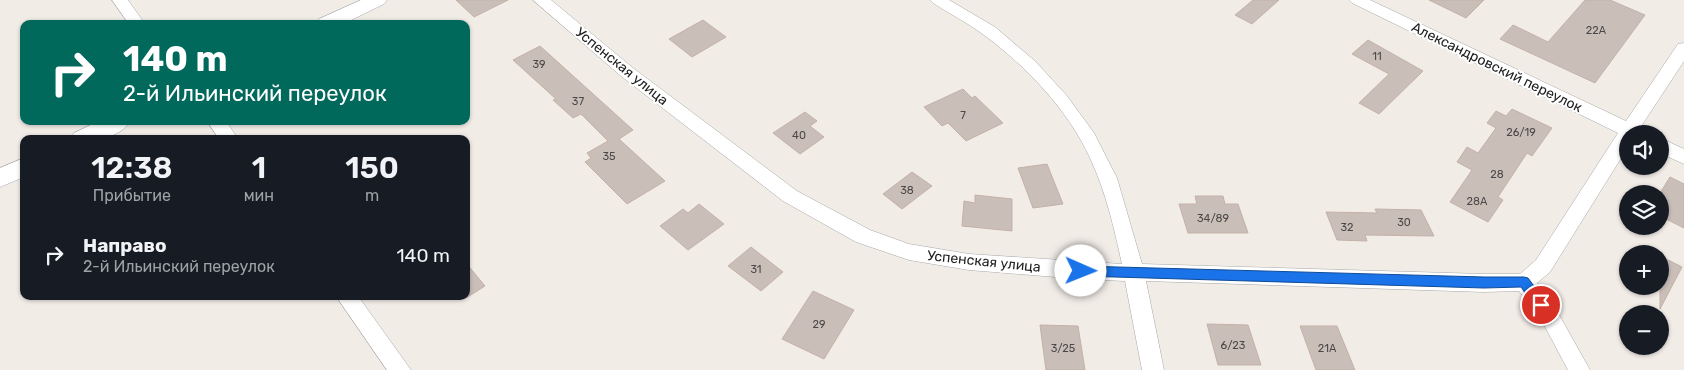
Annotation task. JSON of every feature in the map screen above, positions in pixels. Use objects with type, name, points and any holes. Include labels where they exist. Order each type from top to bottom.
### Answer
[{"type":"street","points":[[120,0],[134,20]]},
{"type":"street","points":[[334,20],[377,0]]},
{"type":"street","name":"Успенская улица","points":[[541,0],[627,72],[790,196],[863,236],[909,252],[969,262],[1081,271],[1524,282]]},
{"type":"street","points":[[938,0],[995,34],[1034,68],[1088,138],[1107,177],[1132,272],[1153,370]]},
{"type":"street","name":"Александровский переулок","points":[[1356,0],[1619,125]]},
{"type":"street","points":[[1637,125],[1684,48]]},
{"type":"street","points":[[90,135],[111,125]]},
{"type":"street","points":[[1669,150],[1684,157]]},
{"type":"street","points":[[1579,370],[1550,317],[1524,282],[1543,266],[1619,153]]},
{"type":"street","points":[[0,178],[20,168]]},
{"type":"street","points":[[349,300],[400,370]]},
{"type":"building","points":[[456,0],[508,0],[474,17]]},
{"type":"building","points":[[1253,0],[1279,0],[1252,24],[1235,15]]},
{"type":"building","points":[[1429,0],[1484,0],[1466,18]]},
{"type":"building","points":[[1585,0],[1610,0],[1645,15],[1595,83],[1500,39],[1513,25],[1548,42]]},
{"type":"building","points":[[703,20],[726,37],[692,57],[669,39]]},
{"type":"building","points":[[1368,40],[1423,71],[1379,114],[1359,103],[1389,74],[1352,54]]},
{"type":"building","points":[[540,46],[633,130],[619,139],[665,181],[627,204],[585,162],[591,158],[587,153],[608,141],[581,114],[573,118],[553,100],[556,99],[513,60]]},
{"type":"building","points":[[963,89],[972,98],[975,96],[1003,123],[966,141],[948,123],[942,126],[924,107]]},
{"type":"building","points":[[1512,109],[1552,128],[1532,156],[1527,153],[1498,197],[1503,200],[1488,222],[1450,202],[1472,170],[1457,162],[1467,147],[1478,153],[1496,128],[1487,123],[1496,111],[1506,116]]},
{"type":"building","points":[[805,112],[817,121],[810,126],[824,137],[800,154],[773,133]]},
{"type":"building","points":[[1047,164],[1063,204],[1033,208],[1018,168]]},
{"type":"building","points":[[912,172],[932,186],[902,209],[883,194]]},
{"type":"building","points":[[1670,177],[1684,184],[1684,228],[1669,220],[1669,185],[1665,185]]},
{"type":"building","points":[[975,195],[1012,199],[1012,231],[962,226],[964,201],[975,203]]},
{"type":"building","points":[[1195,196],[1223,196],[1225,204],[1238,204],[1248,233],[1188,233],[1179,204],[1197,204]]},
{"type":"building","points":[[699,204],[724,224],[688,250],[660,226],[683,209],[688,213]]},
{"type":"building","points":[[1375,209],[1421,210],[1434,236],[1365,235],[1367,241],[1337,240],[1326,212],[1377,213]]},
{"type":"building","points":[[751,247],[783,272],[761,291],[728,266]]},
{"type":"building","points":[[1669,260],[1682,267],[1669,292]]},
{"type":"building","points":[[470,268],[485,286],[470,295]]},
{"type":"building","points":[[813,291],[854,310],[824,359],[782,339]]},
{"type":"building","points":[[1660,295],[1667,295],[1662,305],[1660,305]]},
{"type":"building","points":[[1207,324],[1248,325],[1261,365],[1218,365]]},
{"type":"building","points":[[1040,325],[1078,326],[1085,370],[1046,370]]},
{"type":"building","points":[[1300,326],[1337,326],[1355,370],[1316,370]]},
{"type":"route","points":[[1081,271],[1484,283],[1524,282],[1541,305]]}]
